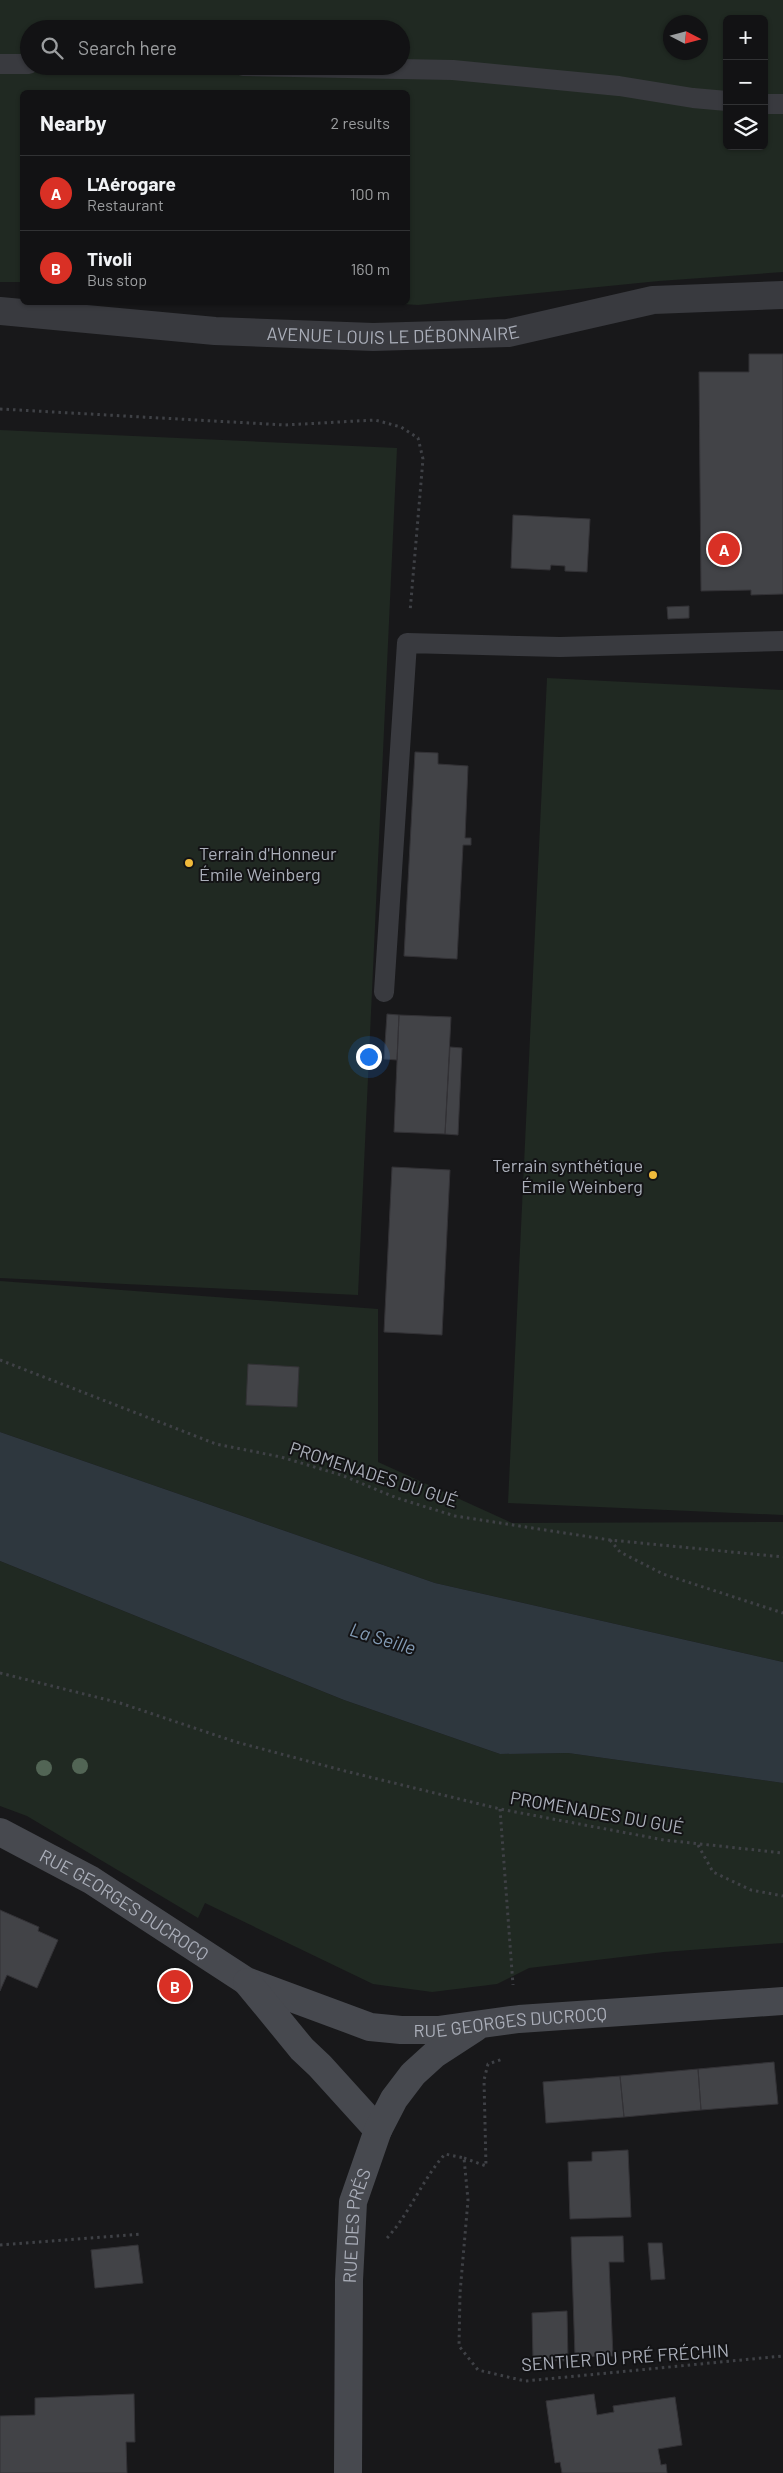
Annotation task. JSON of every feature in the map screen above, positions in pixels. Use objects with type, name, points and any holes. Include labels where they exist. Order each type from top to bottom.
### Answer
[{"type":"street","name":"AVENUE LOUIS LE DÉBONNAIRE","points":[[0,311],[216,331],[373,337],[508,334],[654,300],[783,295]]},
{"type":"street","name":"RUE GEORGES DUCROCQ","points":[[0,1832],[92,1880],[246,1981],[370,2026],[402,2030],[438,2030],[519,2019],[783,2001]]},
{"type":"street","name":"RUE GEORGES DUCROCQ","points":[[246,1981],[302,2049],[378,2130]]},
{"type":"street","name":"RUE DES PRÉS","points":[[348,2473],[349,2280],[353,2202],[378,2130],[394,2099],[413,2074],[435,2054],[478,2026]]},
{"type":"lane","points":[[0,64],[20,64]]},
{"type":"lane","points":[[410,69],[453,70],[619,86],[723,101]]},
{"type":"lane","points":[[768,104],[783,104]]},
{"type":"lane","points":[[384,992],[408,643],[560,647],[783,641]]},
{"type":"path","points":[[0,409],[285,425],[375,420],[401,427],[418,438],[423,460],[408,643]]},
{"type":"path","name":"PROMENADES DU GUÉ","points":[[0,1360],[216,1444],[281,1457],[333,1472],[397,1498],[455,1516],[610,1540],[783,1557]]},
{"type":"path","points":[[610,1540],[620,1552],[664,1574],[783,1613]]},
{"type":"path","name":"PROMENADES DU GUÉ","points":[[0,1673],[120,1703],[236,1742],[500,1809],[698,1844],[783,1853]]},
{"type":"path","points":[[698,1844],[713,1872],[751,1890],[783,1896]]},
{"type":"path","name":"SENTIER DU PRÉ FRÉCHIN","points":[[349,2280],[401,2222],[431,2170],[445,2154],[464,2158],[468,2200],[460,2293],[459,2346],[478,2370],[525,2382],[783,2356]]},
{"type":"path","points":[[0,2245],[141,2234]]},
{"type":"shaded area","points":[[0,0],[783,0],[783,272],[659,281],[410,304],[410,90],[20,90],[20,282],[0,282]]},
{"type":"shaded area","name":"Terrain d'Honneur Émile Weinberg","points":[[0,430],[397,448],[358,1295],[0,1278]]},
{"type":"shaded area","name":"Terrain synthétique Émile Weinberg","points":[[547,678],[783,690],[783,1515],[508,1503]]},
{"type":"shaded area","points":[[0,1281],[378,1309],[378,1462],[512,1523],[783,1522],[783,1662],[435,1583],[0,1432]]},
{"type":"shaded area","points":[[0,1561],[344,1700],[500,1754],[568,1753],[783,1783],[783,1943],[664,1952],[529,1968],[497,1984],[432,1992],[373,1984],[205,1903],[198,1918],[27,1816],[0,1806]]},
{"type":"water","name":"La Seille","points":[[0,1432],[435,1583],[783,1662],[783,1783],[568,1753],[500,1754],[344,1700],[0,1561]]},
{"type":"building","points":[[749,354],[783,354],[783,594],[751,595],[751,590],[701,591],[699,372],[749,372]]},
{"type":"building","points":[[513,515],[590,519],[587,572],[565,571],[565,566],[551,565],[550,570],[511,568]]},
{"type":"building","points":[[689,606],[689,618],[668,619],[667,607]]},
{"type":"building","points":[[415,752],[438,753],[438,764],[468,766],[465,838],[471,838],[471,845],[463,845],[457,959],[404,956]]},
{"type":"building","points":[[387,1014],[399,1015],[397,1060],[384,1059]]},
{"type":"building","points":[[399,1015],[451,1017],[445,1134],[394,1132]]},
{"type":"building","points":[[450,1047],[462,1048],[458,1135],[445,1134]]},
{"type":"building","points":[[392,1167],[450,1170],[442,1335],[384,1332]]},
{"type":"building","points":[[248,1364],[299,1367],[297,1407],[246,1405]]},
{"type":"building","points":[[0,1910],[39,1927],[38,1931],[58,1940],[37,1988],[7,1975],[0,1991]]},
{"type":"building","points":[[774,2062],[778,2104],[701,2110],[698,2069]]},
{"type":"building","points":[[698,2069],[701,2110],[624,2117],[620,2076]]},
{"type":"building","points":[[620,2076],[624,2117],[546,2123],[543,2082]]},
{"type":"building","points":[[628,2150],[631,2217],[570,2219],[568,2162],[592,2161],[592,2152]]},
{"type":"building","points":[[623,2236],[624,2262],[609,2262],[613,2356],[575,2357],[571,2237]]},
{"type":"building","points":[[648,2243],[662,2243],[665,2279],[651,2280]]},
{"type":"building","points":[[138,2245],[143,2283],[95,2288],[91,2250]]},
{"type":"building","points":[[567,2311],[568,2361],[533,2360],[532,2313]]},
{"type":"building","points":[[134,2394],[135,2442],[126,2442],[127,2473],[0,2473],[0,2416],[35,2415],[35,2398]]},
{"type":"building","points":[[594,2394],[597,2415],[614,2412],[613,2406],[675,2397],[682,2445],[658,2449],[661,2465],[666,2464],[667,2473],[562,2473],[560,2462],[555,2463],[546,2401]]},
{"type":"place","name":"L'Aérogare","points":[[724,549]]},
{"type":"place","name":"Terrain d'Honneur Émile Weinberg","points":[[189,863]]},
{"type":"place","name":"Terrain synthétique Émile Weinberg","points":[[653,1175]]},
{"type":"place","name":"Tivoli","points":[[175,1986]]}]
